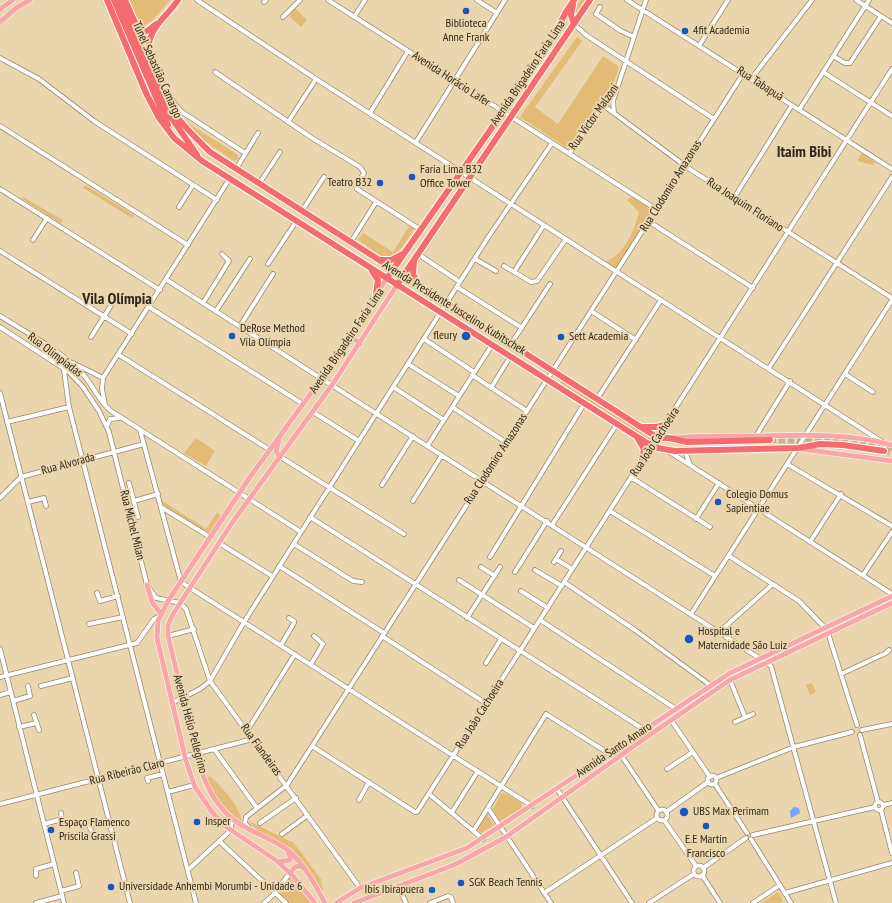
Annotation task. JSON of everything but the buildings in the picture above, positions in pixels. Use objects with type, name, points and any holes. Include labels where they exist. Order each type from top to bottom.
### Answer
[{"type":"highway","name":"Avenida Presidente Juscelino Kubitschek","points":[[107,0],[155,110],[165,127],[183,146],[202,161],[652,446],[666,450],[686,451],[798,448]]},
{"type":"highway","name":"Túnel Sebastião Camargo","points":[[114,0],[165,119],[183,146]]},
{"type":"highway","points":[[119,0],[169,114],[178,129],[202,161]]},
{"type":"highway","points":[[125,0],[140,31],[147,31],[162,19],[178,0]]},
{"type":"highway","points":[[574,0],[571,12],[574,24]]},
{"type":"highway","name":"Avenida Brigadeiro Faria Lima","points":[[387,278],[546,50],[574,0]]},
{"type":"highway","name":"Avenida Brigadeiro Faria Lima","points":[[397,285],[590,0]]},
{"type":"highway","name":"Avenida Presidente Juscelino Kubitschek","points":[[162,19],[151,36],[148,50],[154,69],[178,118],[210,152],[658,438]]},
{"type":"highway","points":[[558,28],[564,31],[566,37]]},
{"type":"highway","points":[[178,129],[192,141],[210,152]]},
{"type":"highway","points":[[443,199],[453,202]]},
{"type":"highway","points":[[432,234],[432,230],[444,213],[442,208],[437,208]]},
{"type":"highway","points":[[378,260],[391,260],[406,252]]},
{"type":"highway","points":[[416,257],[413,274],[422,288]]},
{"type":"highway","points":[[368,266],[378,280],[376,294]]},
{"type":"highway","points":[[641,427],[656,427],[666,424]]},
{"type":"highway","points":[[635,436],[644,449],[642,460]]},
{"type":"highway","points":[[658,438],[669,438],[687,442],[770,440]]},
{"type":"highway","points":[[798,448],[820,444],[843,445],[884,451]]},
{"type":"main road","points":[[0,9],[13,0]]},
{"type":"main road","points":[[0,22],[16,8],[30,0]]},
{"type":"main road","name":"Avenida Brigadeiro Faria Lima","points":[[157,638],[157,625],[160,615],[168,601],[239,493],[322,378],[387,278]]},
{"type":"main road","name":"Avenida Brigadeiro Faria Lima","points":[[168,636],[169,622],[190,587],[248,499],[332,385],[397,285]]},
{"type":"main road","points":[[350,334],[360,344]]},
{"type":"main road","points":[[669,438],[720,435],[756,436],[806,434],[857,438],[890,443]]},
{"type":"main road","points":[[279,456],[276,448],[280,435]]},
{"type":"main road","name":"Avenida Presidente Juscelino Kubitschek","points":[[798,448],[892,461]]},
{"type":"main road","points":[[147,585],[152,602],[160,615]]},
{"type":"main road","name":"Avenida Santo Amaro","points":[[354,903],[454,864],[506,837],[730,680],[767,663],[892,595]]},
{"type":"main road","name":"Avenida Santo Amaro","points":[[336,903],[360,888],[450,856],[483,839],[608,753],[710,685],[734,671],[760,658],[892,603]]},
{"type":"main road","name":"Avenida Hélio Pellegrino","points":[[168,636],[196,754],[207,785],[217,802],[232,818],[252,832],[285,849],[306,871],[325,903]]},
{"type":"main road","name":"Avenida Hélio Pellegrino","points":[[157,638],[174,702],[185,756],[194,785],[212,812],[231,830],[278,862],[290,873],[315,903]]},
{"type":"main road","points":[[278,862],[287,862],[290,859],[285,849]]},
{"type":"main road","points":[[290,873],[298,866],[306,871]]},
{"type":"street","points":[[197,0],[316,79],[544,225],[890,443]]},
{"type":"street","points":[[283,17],[300,0]]},
{"type":"street","name":"Avenida Horácio Lafer","points":[[328,0],[656,209]]},
{"type":"street","points":[[354,17],[365,0]]},
{"type":"street","points":[[477,0],[497,13]]},
{"type":"street","points":[[416,142],[505,0]]},
{"type":"street","name":"Rua Tabapuã","points":[[627,0],[892,169]]},
{"type":"street","name":"Rua Victor Malzoni","points":[[615,113],[612,105],[646,0]]},
{"type":"street","points":[[699,46],[728,0]]},
{"type":"street","points":[[751,79],[812,0]]},
{"type":"street","points":[[856,0],[892,23]]},
{"type":"street","points":[[799,110],[869,0]]},
{"type":"street","points":[[600,7],[596,14],[621,31],[634,37]]},
{"type":"street","points":[[833,56],[845,63],[850,63],[881,16]]},
{"type":"street","points":[[574,24],[581,32],[714,119]]},
{"type":"street","points":[[370,113],[408,51]]},
{"type":"street","points":[[0,58],[39,79],[61,94],[94,121],[217,200]]},
{"type":"street","points":[[154,69],[176,106],[182,112],[245,153]]},
{"type":"street","name":"Rua João Cachoeira","points":[[369,782],[416,812],[454,756],[534,628],[632,478],[642,460],[658,438],[892,69]]},
{"type":"street","points":[[215,72],[288,122],[363,169],[364,173],[356,186],[358,190],[421,230]]},
{"type":"street","points":[[823,72],[892,116]]},
{"type":"street","name":"Rua Clodomiro Amazonas","points":[[252,832],[245,823],[245,820],[257,808],[287,785],[743,74]]},
{"type":"street","points":[[288,122],[316,79]]},
{"type":"street","name":"Rua Victor Malzoni","points":[[569,154],[620,80]]},
{"type":"street","name":"Rua Joaquim Floriano","points":[[603,105],[684,165],[892,299]]},
{"type":"street","points":[[734,198],[792,105]]},
{"type":"street","points":[[0,126],[188,245]]},
{"type":"street","points":[[236,169],[258,133]]},
{"type":"street","points":[[174,702],[200,689],[210,681],[272,576],[294,544],[475,258],[552,143]]},
{"type":"street","points":[[259,184],[280,152]]},
{"type":"street","points":[[302,211],[324,177]]},
{"type":"street","points":[[106,407],[102,384],[103,378],[167,280],[230,178]]},
{"type":"street","points":[[769,368],[892,178]]},
{"type":"street","points":[[179,207],[193,185]]},
{"type":"street","points":[[0,189],[160,290]]},
{"type":"street","points":[[351,242],[376,202]]},
{"type":"street","points":[[33,240],[47,218]]},
{"type":"street","points":[[268,264],[297,220]]},
{"type":"street","points":[[648,222],[753,288]]},
{"type":"street","points":[[514,272],[544,225]]},
{"type":"street","points":[[504,266],[531,282],[537,281],[566,239]]},
{"type":"street","points":[[0,251],[132,334]]},
{"type":"street","points":[[203,303],[230,261],[222,254]]},
{"type":"street","points":[[416,257],[460,282]]},
{"type":"street","points":[[475,258],[496,271]]},
{"type":"street","points":[[216,311],[250,259]]},
{"type":"street","points":[[240,326],[273,274]]},
{"type":"street","points":[[167,280],[547,521],[771,666],[836,903]]},
{"type":"street","points":[[511,344],[550,284]]},
{"type":"street","points":[[457,287],[522,328]]},
{"type":"street","points":[[91,337],[117,296]]},
{"type":"street","points":[[691,614],[892,299]]},
{"type":"street","points":[[597,399],[662,300]]},
{"type":"street","points":[[149,307],[303,404]]},
{"type":"street","points":[[591,311],[636,340]]},
{"type":"street","name":"Rua Olimpíadas","points":[[0,316],[62,356],[86,379],[106,407],[120,418],[301,532]]},
{"type":"street","name":"Rua Olimpíadas","points":[[0,327],[62,366],[74,376],[92,399],[107,426]]},
{"type":"street","points":[[424,340],[491,388],[527,411]]},
{"type":"street","points":[[428,445],[492,345]]},
{"type":"street","points":[[119,355],[270,450]]},
{"type":"street","points":[[62,356],[62,366],[69,407],[196,903]]},
{"type":"street","points":[[491,388],[510,357]]},
{"type":"street","points":[[67,361],[103,378]]},
{"type":"street","points":[[408,364],[459,396]]},
{"type":"street","points":[[845,374],[873,392]]},
{"type":"street","points":[[94,375],[102,384]]},
{"type":"street","points":[[65,382],[74,376]]},
{"type":"street","points":[[756,436],[790,381]]},
{"type":"street","points":[[393,387],[444,420]]},
{"type":"street","points":[[0,393],[130,903]]},
{"type":"street","points":[[490,557],[584,404]]},
{"type":"street","points":[[7,422],[69,407]]},
{"type":"street","points":[[452,407],[507,443]]},
{"type":"street","points":[[313,412],[359,441]]},
{"type":"street","points":[[107,426],[110,419],[120,418]]},
{"type":"street","points":[[552,525],[617,424]]},
{"type":"street","name":"Rua Michel Milan","points":[[107,426],[147,585],[156,598],[180,603]]},
{"type":"street","points":[[140,430],[181,582],[532,806]]},
{"type":"street","points":[[382,485],[413,436]]},
{"type":"street","name":"Rua Alvorada","points":[[0,498],[21,477],[144,444]]},
{"type":"street","points":[[666,450],[892,595]]},
{"type":"street","points":[[686,451],[690,465]]},
{"type":"street","points":[[412,501],[442,454]]},
{"type":"street","points":[[279,456],[404,534]]},
{"type":"street","points":[[788,464],[841,494],[892,526]]},
{"type":"street","points":[[632,478],[710,527]]},
{"type":"street","points":[[129,483],[138,517]]},
{"type":"street","points":[[696,519],[719,483]]},
{"type":"street","points":[[134,501],[158,494]]},
{"type":"street","points":[[810,542],[841,494]]},
{"type":"street","points":[[28,502],[44,498],[46,506]]},
{"type":"street","points":[[161,507],[210,538]]},
{"type":"street","points":[[610,511],[715,576]]},
{"type":"street","points":[[310,517],[651,734]]},
{"type":"street","points":[[515,572],[547,521]]},
{"type":"street","points":[[863,575],[892,532]]},
{"type":"street","points":[[219,543],[272,576]]},
{"type":"street","points":[[294,544],[353,581],[362,582]]},
{"type":"street","points":[[561,551],[555,561],[572,569]]},
{"type":"street","points":[[729,556],[802,604],[826,631],[857,725],[862,730]]},
{"type":"street","points":[[279,566],[487,704]]},
{"type":"street","points":[[481,567],[494,576]]},
{"type":"street","points":[[468,618],[500,567]]},
{"type":"street","points":[[535,570],[563,584],[635,630],[710,685]]},
{"type":"street","points":[[458,580],[534,628]]},
{"type":"street","points":[[719,632],[773,584]]},
{"type":"street","points":[[521,591],[548,608]]},
{"type":"street","points":[[97,593],[100,601],[118,596]]},
{"type":"street","name":"Rua Fiandeiras","points":[[180,603],[188,612],[210,681],[287,785],[360,888]]},
{"type":"street","points":[[0,676],[68,660],[138,641],[154,619],[160,615]]},
{"type":"street","points":[[89,624],[123,616]]},
{"type":"street","points":[[281,645],[294,623],[294,621],[289,618]]},
{"type":"street","points":[[540,620],[676,708]]},
{"type":"street","points":[[168,636],[194,629]]},
{"type":"street","points":[[311,664],[323,644],[314,636]]},
{"type":"street","points":[[486,663],[501,639]]},
{"type":"street","points":[[0,649],[64,903]]},
{"type":"street","points":[[841,674],[886,653],[888,650]]},
{"type":"street","points":[[247,731],[295,654]]},
{"type":"street","points":[[42,686],[73,678]]},
{"type":"street","points":[[730,680],[745,717]]},
{"type":"street","points":[[13,701],[30,696],[28,686]]},
{"type":"street","points":[[0,695],[11,692]]},
{"type":"street","points":[[474,830],[545,715],[548,714],[608,753]]},
{"type":"street","points":[[734,722],[753,714]]},
{"type":"street","points":[[34,715],[39,730]]},
{"type":"street","points":[[671,720],[710,777],[713,776],[716,778],[794,747],[852,732],[860,735]]},
{"type":"street","points":[[19,727],[37,723]]},
{"type":"street","points":[[862,730],[892,724]]},
{"type":"street","points":[[852,732],[857,725]]},
{"type":"street","points":[[862,730],[860,735],[878,802],[875,807]]},
{"type":"street","name":"Rua Ribeirão Claro","points":[[0,804],[253,739]]},
{"type":"street","points":[[312,746],[369,782],[358,800]]},
{"type":"street","points":[[214,749],[257,808]]},
{"type":"street","points":[[668,769],[693,752]]},
{"type":"street","points":[[621,755],[658,810]]},
{"type":"street","points":[[452,812],[478,772]]},
{"type":"street","points":[[148,781],[147,778],[163,774]]},
{"type":"street","points":[[666,812],[708,782],[710,777]]},
{"type":"street","points":[[716,778],[715,784],[747,833],[750,832],[790,903]]},
{"type":"street","points":[[708,782],[712,785],[715,784]]},
{"type":"street","points":[[168,792],[194,785]]},
{"type":"street","points":[[557,789],[632,903]]},
{"type":"street","points":[[429,794],[483,839]]},
{"type":"street","points":[[260,823],[296,798]]},
{"type":"street","points":[[878,802],[884,805],[892,803]]},
{"type":"street","points":[[884,805],[881,810],[892,853]]},
{"type":"street","points":[[703,868],[746,838],[875,807],[881,810]]},
{"type":"street","points":[[488,808],[551,903]]},
{"type":"street","points":[[658,810],[662,809],[666,812]]},
{"type":"street","points":[[657,818],[656,815],[658,810]]},
{"type":"street","points":[[664,820],[667,817],[666,812]]},
{"type":"street","points":[[44,824],[62,821],[61,813]]},
{"type":"street","points":[[282,834],[308,815]]},
{"type":"street","points":[[188,870],[231,830],[232,818]]},
{"type":"street","points":[[544,893],[657,818],[664,820],[696,866],[703,868]]},
{"type":"street","points":[[90,830],[89,825],[109,820]]},
{"type":"street","points":[[746,838],[747,833]]},
{"type":"street","points":[[220,841],[286,903]]},
{"type":"street","points":[[36,876],[36,869],[54,864]]},
{"type":"street","points":[[785,893],[892,864]]},
{"type":"street","points":[[694,874],[693,870],[696,866]]},
{"type":"street","points":[[703,868],[704,872],[702,875],[720,903]]},
{"type":"street","points":[[61,891],[79,886],[76,873]]},
{"type":"street","points":[[264,903],[275,893],[290,873]]},
{"type":"street","points":[[648,903],[694,874],[698,876],[702,875]]},
{"type":"street","points":[[753,903],[780,885]]},
{"type":"street","points":[[398,886],[406,903]]},
{"type":"street","points":[[36,903],[62,896]]},
{"type":"street","points":[[430,903],[448,896],[453,903]]},
{"type":"shaded area","points":[[129,0],[170,0],[152,21],[141,27]]},
{"type":"shaded area","points":[[580,0],[587,0],[578,15],[575,12]]},
{"type":"shaded area","points":[[295,8],[307,20],[301,27],[289,16]]},
{"type":"shaded area","points":[[577,37],[582,41],[535,107],[558,124],[603,56],[619,67],[614,82],[567,148],[520,117]]},
{"type":"shaded area","points":[[183,120],[238,155],[238,159],[234,161],[200,138]]},
{"type":"shaded area","points":[[862,153],[875,162],[873,165],[857,161]]},
{"type":"shaded area","points":[[85,185],[134,215],[132,218],[83,188]]},
{"type":"shaded area","points":[[633,196],[653,210],[616,269],[605,262],[623,248],[634,227],[639,212],[627,200]]},
{"type":"shaded area","points":[[23,197],[63,220],[61,224],[22,199]]},
{"type":"shaded area","points":[[410,225],[415,228],[399,251],[390,257],[384,258],[358,240],[363,233],[393,252]]},
{"type":"shaded area","points":[[561,381],[650,438],[649,440],[560,383]]},
{"type":"shaded area","points":[[196,438],[215,451],[206,466],[184,453]]},
{"type":"shaded area","points":[[161,500],[206,529],[217,513],[221,516],[209,535],[162,506]]},
{"type":"shaded area","points":[[812,683],[816,692],[810,695],[806,685]]},
{"type":"shaded area","points":[[210,776],[234,804],[241,816],[242,823],[217,800],[205,778]]},
{"type":"shaded area","points":[[505,793],[521,803],[522,808],[500,821],[493,809],[501,794]]},
{"type":"shaded area","points":[[487,814],[494,825],[481,833],[477,829]]},
{"type":"shaded area","points":[[249,821],[294,843],[321,879],[323,892],[310,870],[298,856],[288,848],[258,831]]},
{"type":"shaded area","points":[[289,876],[313,903],[289,903],[281,896],[280,889]]},
{"type":"shaded area","points":[[778,892],[783,901],[780,903],[762,903]]},
{"type":"water","points":[[794,807],[799,808],[800,813],[791,818],[790,811]]},
{"type":"tunnel","points":[[770,440],[831,441],[892,448]]},
{"type":"tunnel","points":[[884,451],[892,453]]},
{"type":"place","name":"Biblioteca Anne Frank","points":[[466,11]]},
{"type":"place","name":"4fit Academia","points":[[685,31]]},
{"type":"place","name":"Faria Lima B32 Office Tower","points":[[412,177]]},
{"type":"place","name":"Teatro B32","points":[[380,183]]},
{"type":"place","name":"DeRose Method Vila Olímpia","points":[[232,336]]},
{"type":"place","name":"fleury","points":[[466,336]]},
{"type":"place","name":"Sett Academia","points":[[561,337]]},
{"type":"place","name":"Colegio Domus Sapientiae","points":[[718,502]]},
{"type":"place","name":"Hospital e Maternidade São Luiz","points":[[689,639]]},
{"type":"place","name":"UBS Max Perimam","points":[[684,812]]},
{"type":"place","name":"Insper","points":[[197,822]]},
{"type":"place","name":"E.E Martin Francisco","points":[[706,826]]},
{"type":"place","name":"Espaço Flamenco Priscila Grassi","points":[[51,830]]},
{"type":"place","name":"SGK Beach Tennis","points":[[461,883]]},
{"type":"place","name":"Universidade Anhembi Morumbi - Unidade 6","points":[[111,887]]},
{"type":"place","name":"Ibis Ibirapuera","points":[[432,890]]},
{"type":"district","name":"Itaim Bibi","points":[[804,152]]},
{"type":"district","name":"Vila Olímpia","points":[[117,299]]}]
